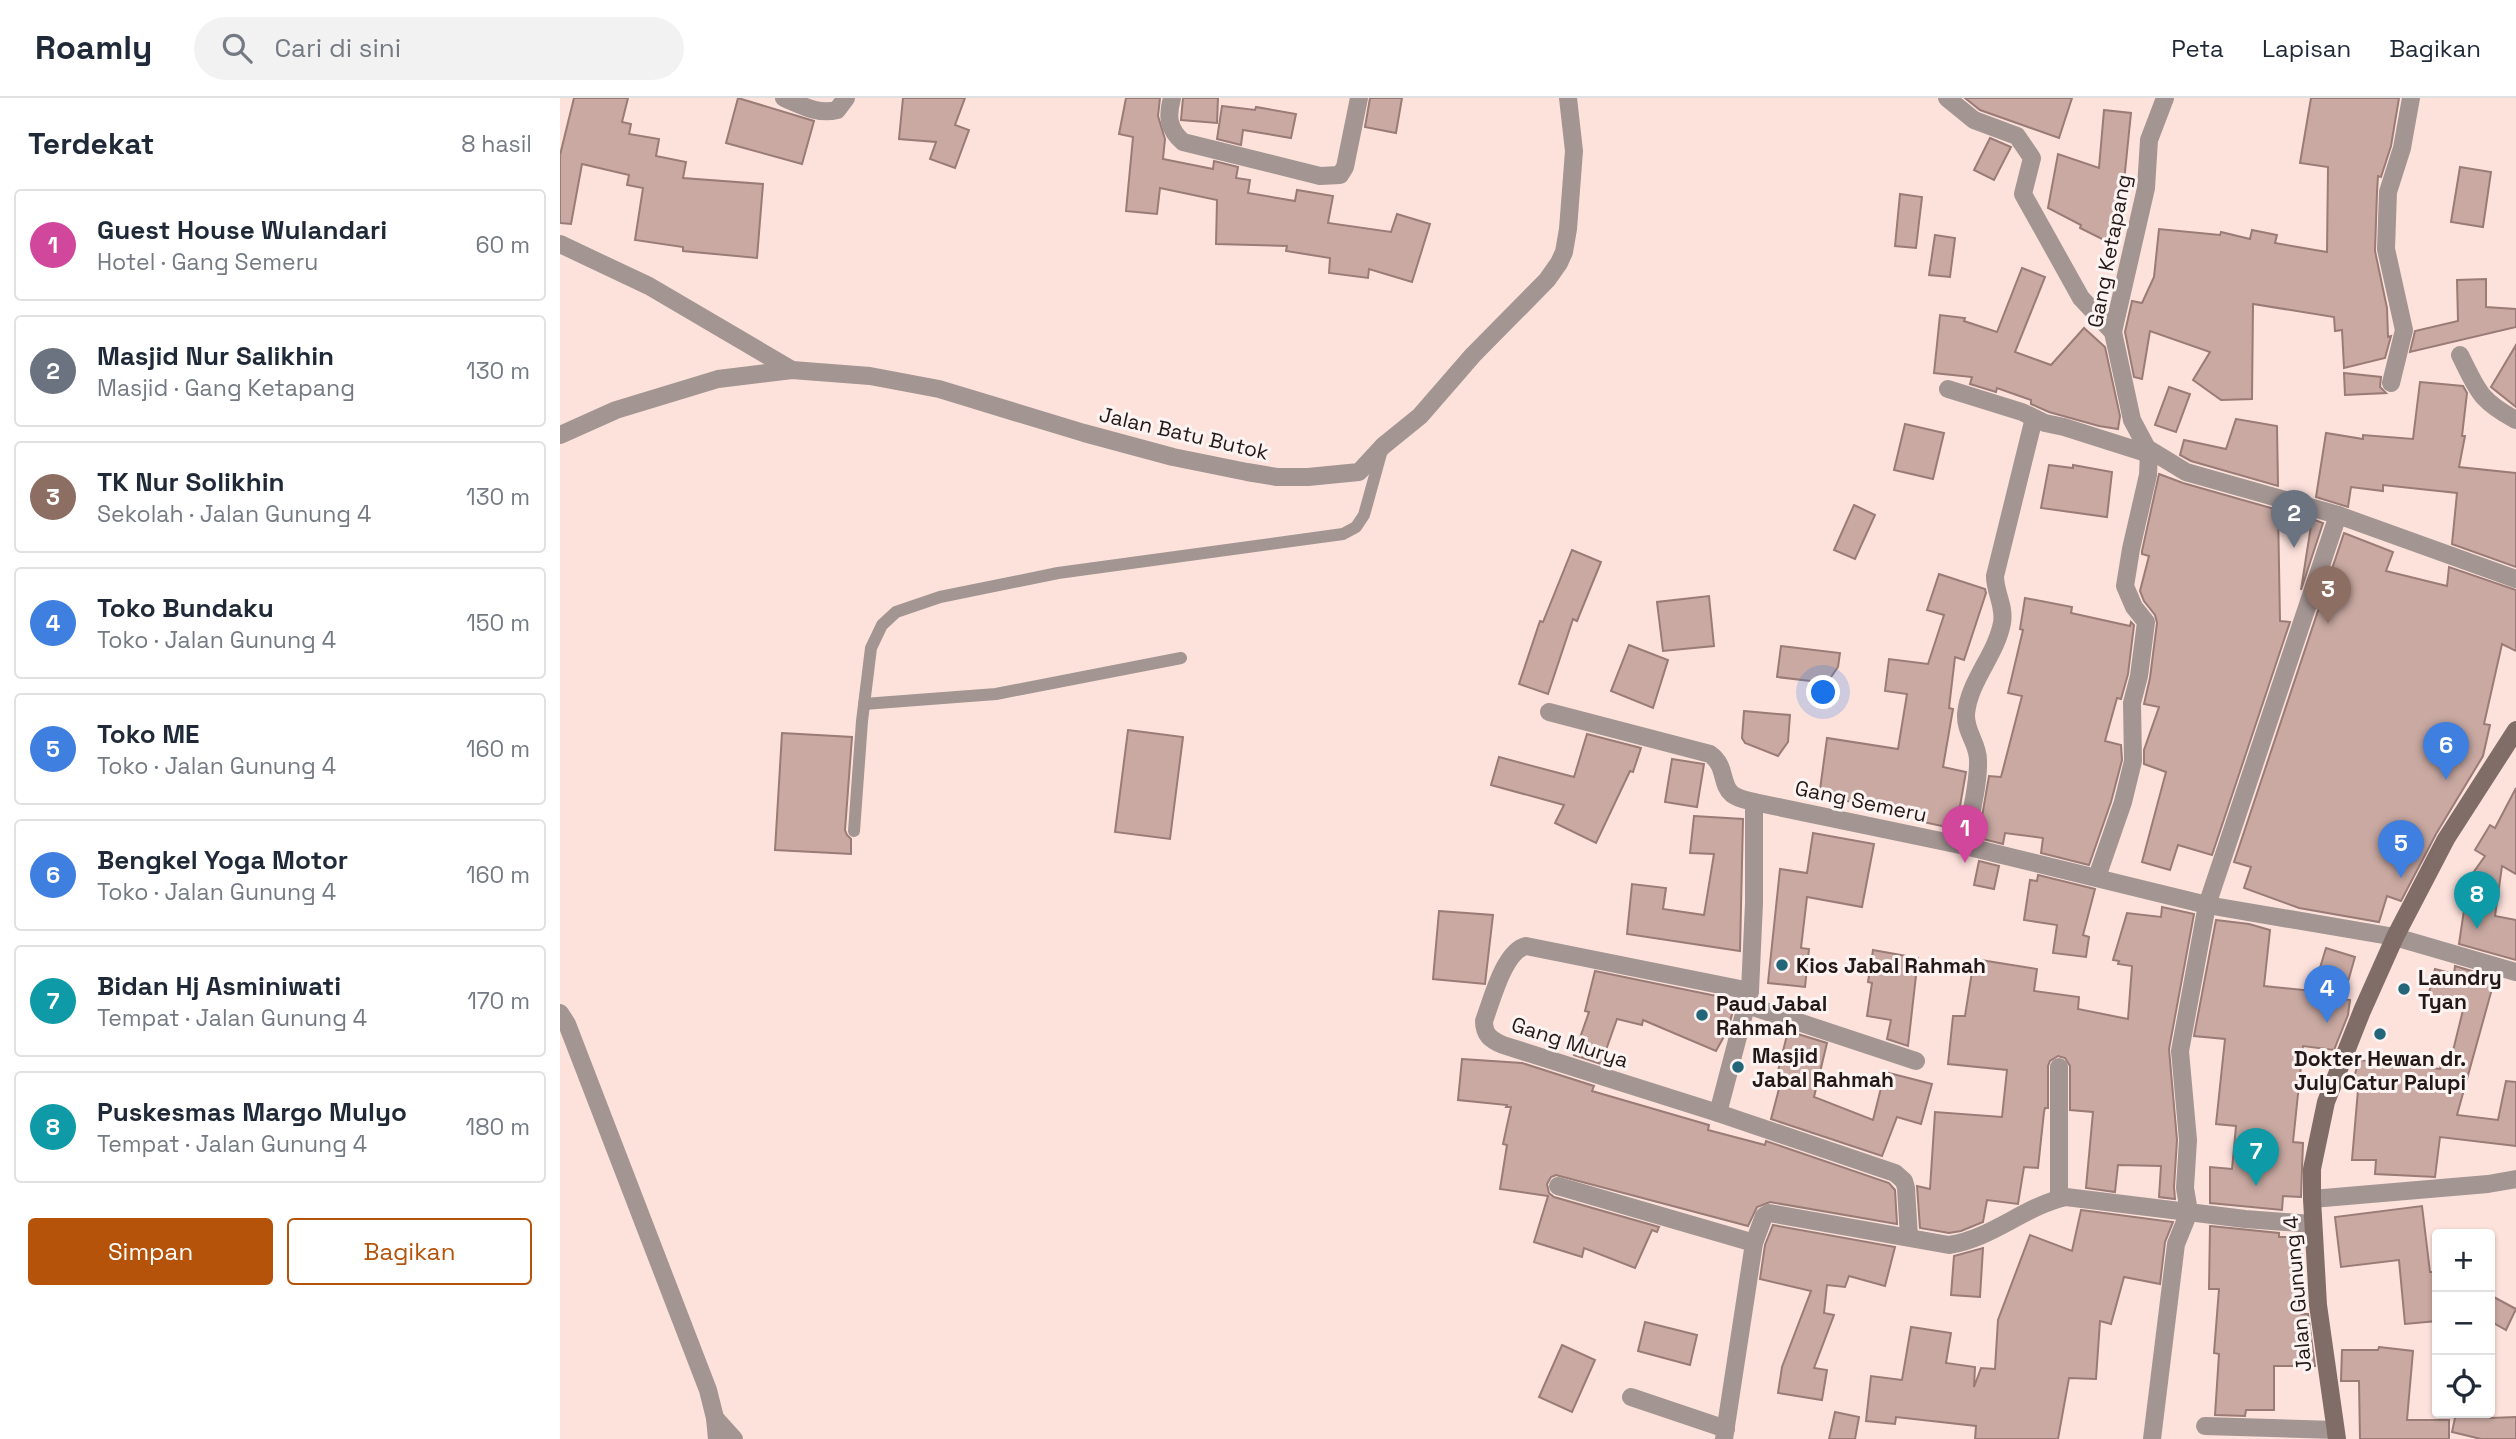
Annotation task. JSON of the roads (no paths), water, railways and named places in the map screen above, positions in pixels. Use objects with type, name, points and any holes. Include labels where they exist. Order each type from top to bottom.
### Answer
[{"type":"street","points":[[784,98],[821,112],[837,110],[846,98]]},
{"type":"street","points":[[1172,98],[1170,127],[1183,142],[1332,177],[1340,175],[1345,167],[1359,98]]},
{"type":"street","name":"Jalan Batu Butok","points":[[560,435],[616,410],[719,379],[792,370],[870,376],[939,389],[1173,457],[1277,477],[1321,477],[1359,472],[1383,446],[1420,416],[1473,355],[1547,280],[1559,263],[1568,229],[1574,151],[1569,98]]},
{"type":"street","points":[[1947,98],[1974,120],[2017,136],[2032,158],[2023,194],[2081,298],[2113,332]]},
{"type":"street","name":"Gang Ketapang","points":[[2149,453],[2132,420],[2113,332],[2146,188],[2149,141],[2165,98]]},
{"type":"street","points":[[2391,383],[2403,330],[2386,248],[2388,192],[2402,148],[2412,98]]},
{"type":"street","points":[[560,244],[649,286],[792,370]]},
{"type":"street","points":[[2460,355],[2482,398],[2493,408],[2516,421]]},
{"type":"street","points":[[1948,389],[2045,424],[2064,427],[2149,453],[2150,450],[2186,472],[2337,515],[2516,579]]},
{"type":"street","points":[[1965,846],[1979,764],[1975,744],[1966,725],[1968,700],[2002,626],[2003,604],[1995,586],[1995,576],[2034,418]]},
{"type":"street","points":[[2097,877],[2123,802],[2133,761],[2132,703],[2139,676],[2146,622],[2134,607],[2125,586],[2148,475],[2149,453]]},
{"type":"street","points":[[2152,1439],[2176,1244],[2189,1212],[2185,1188],[2188,1140],[2179,1051],[2207,905],[2337,515]]},
{"type":"street","name":"Gang Semeru","points":[[1549,712],[1710,754],[1722,767],[1729,791],[1734,796],[1754,802],[1965,846],[2207,905],[2395,937],[2516,972]]},
{"type":"street","name":"Jalan Gunung 4","points":[[2336,1435],[2318,1305],[2312,1199],[2312,1169],[2326,1102],[2395,937],[2446,839],[2516,730]]},
{"type":"street","points":[[1754,802],[1754,904],[1749,998],[1718,1113],[1895,1173],[1904,1181],[1906,1188],[1909,1237]]},
{"type":"street","name":"Gang Murya","points":[[1718,1113],[1497,1042],[1486,1033],[1484,1021],[1508,959],[1519,947],[1526,946],[1749,998]]},
{"type":"street","points":[[1749,998],[1916,1061]]},
{"type":"street","points":[[560,1013],[572,1036],[699,1365],[715,1418],[716,1439]]},
{"type":"street","points":[[2059,1067],[2059,1198]]},
{"type":"street","points":[[2312,1199],[2488,1184],[2516,1179]]},
{"type":"street","points":[[1558,1186],[1754,1243]]},
{"type":"street","points":[[1631,1397],[1725,1434],[1754,1243],[1764,1216],[1769,1213],[1944,1244],[1956,1244],[2020,1218],[2059,1198],[2076,1197],[2245,1219],[2314,1224]]},
{"type":"street","points":[[715,1418],[734,1439]]},
{"type":"street","points":[[2205,1426],[2336,1435]]},
{"type":"lane","points":[[855,831],[867,670],[876,635],[896,612],[940,597],[1058,573],[1343,534],[1356,527],[1364,515],[1383,446]]},
{"type":"lane","points":[[864,704],[996,694],[1181,658]]},
{"type":"place","name":"Masjid Nur Salikhin","points":[[2294,548]]},
{"type":"place","name":"TK Nur Solikhin","points":[[2328,624]]},
{"type":"place","name":"Bengkel Yoga Motor","points":[[2446,780]]},
{"type":"place","name":"Guest House Wulandari","points":[[1965,863]]},
{"type":"place","name":"Toko ME","points":[[2401,878]]},
{"type":"place","name":"Puskesmas Margo Mulyo","points":[[2477,929]]},
{"type":"place","name":"Kios Jabal Rahmah","points":[[1782,965]]},
{"type":"place","name":"Laundry Tyan","points":[[2404,989]]},
{"type":"place","name":"Paud Jabal Rahmah","points":[[1702,1015]]},
{"type":"place","name":"Toko Bundaku","points":[[2327,1023]]},
{"type":"place","name":"Dokter Hewan dr. July Catur Palupi","points":[[2380,1034]]},
{"type":"place","name":"Masjid Jabal Rahmah","points":[[1738,1067]]},
{"type":"place","name":"Bidan Hj Asminiwati","points":[[2256,1186]]}]
